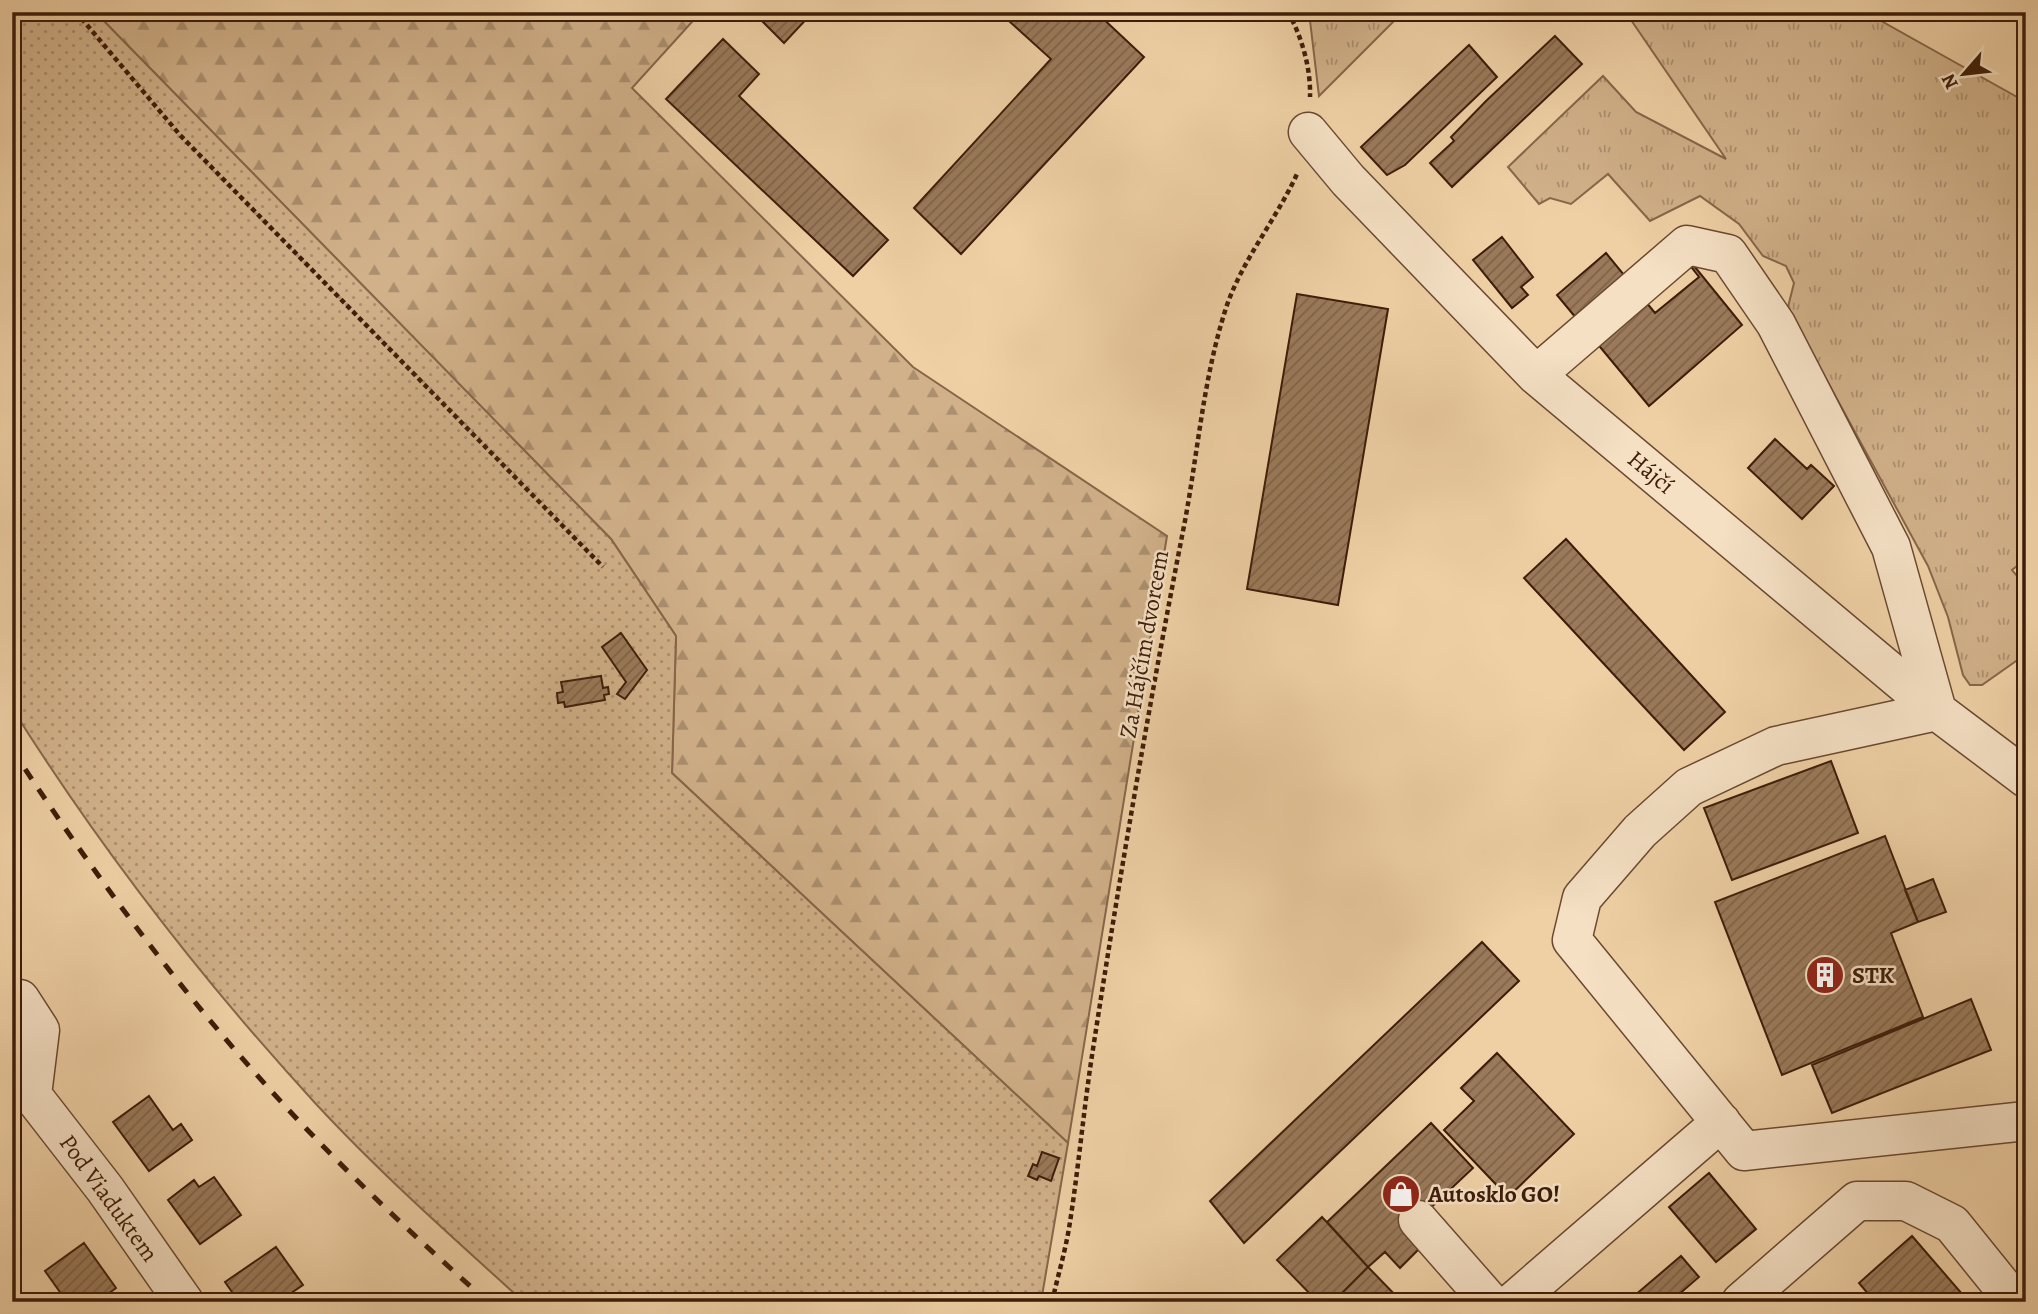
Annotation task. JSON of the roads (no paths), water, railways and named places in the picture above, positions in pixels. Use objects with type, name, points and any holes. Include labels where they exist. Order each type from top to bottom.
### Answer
[{"type":"street","name":"Hájčí","points":[[1308,132],[1348,180],[1536,375],[1937,711],[2026,778]]},
{"type":"street","points":[[1536,375],[1687,245],[1728,254],[1776,324],[1891,547],[1937,711],[1776,746],[1689,787],[1640,831],[1582,898],[1572,940],[1744,1151],[2026,1121]]},
{"type":"street","name":"Pod Viaduktem","points":[[12,999],[20,999],[40,1030],[22,1088],[105,1189],[184,1302]]},
{"type":"street","points":[[1513,1302],[1721,1122]]},
{"type":"street","points":[[1741,1302],[1857,1201],[1906,1201],[1952,1224],[2015,1302]]},
{"type":"street","points":[[1418,1220],[1490,1302]]},
{"type":"railway","points":[[12,749],[112,895],[184,989],[260,1079],[345,1169],[488,1302]]},
{"type":"place","name":"STK","points":[[1825,975]]},
{"type":"place","name":"Autosklo GO!","points":[[1401,1194]]}]
